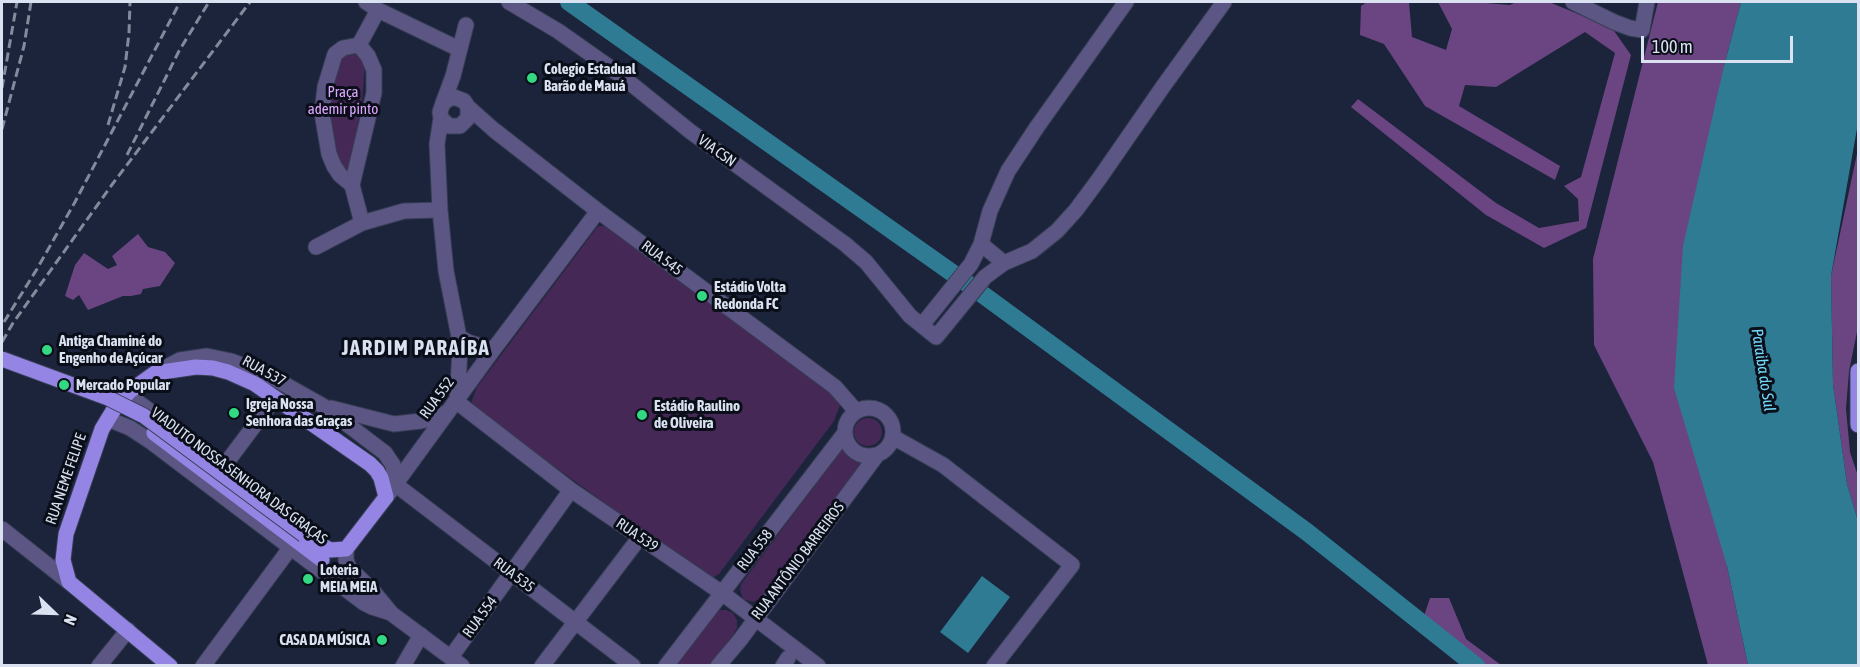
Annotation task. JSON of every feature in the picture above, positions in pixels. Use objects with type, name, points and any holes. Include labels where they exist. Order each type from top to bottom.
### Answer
[{"type":"main road","name":"VIADUTO NOSSA SENHORA DAS GRAÇAS","points":[[2,359],[108,398],[144,416],[298,542]]},
{"type":"main road","name":"VIADUTO NOSSA SENHORA DAS GRAÇAS","points":[[2,368],[94,401],[125,415],[154,433],[298,542],[322,553]]},
{"type":"main road","name":"RUA 537","points":[[127,394],[155,373],[190,368],[218,369],[245,378],[370,464],[380,474],[386,497]]},
{"type":"main road","points":[[1858,372],[1858,425]]},
{"type":"main road","name":"RUA NEME FELIPE","points":[[69,582],[63,560],[64,542],[102,429],[127,394]]},
{"type":"main road","name":"RUA 552","points":[[346,549],[386,497]]},
{"type":"main road","points":[[322,553],[346,549]]},
{"type":"main road","points":[[69,582],[170,666]]},
{"type":"street","name":"VIA CSN","points":[[509,2],[558,31],[618,74],[701,139],[845,244],[866,262],[916,321],[936,337],[985,277],[1004,263]]},
{"type":"street","points":[[916,321],[941,304],[971,264],[981,244],[990,212],[1008,171],[1049,109],[1126,2]]},
{"type":"street","points":[[981,244],[1004,263],[1032,251],[1057,231],[1100,179],[1224,2]]},
{"type":"street","points":[[1573,2],[1614,22],[1641,30],[1647,2]]},
{"type":"street","points":[[359,45],[372,6],[459,49]]},
{"type":"street","points":[[454,406],[460,350],[446,272],[437,144],[442,110],[466,25]]},
{"type":"street","points":[[359,45],[368,56],[374,70],[374,93],[352,185],[362,223]]},
{"type":"street","points":[[352,185],[340,175],[329,154],[322,113],[325,87],[335,54],[343,48],[359,45]]},
{"type":"street","points":[[437,144],[460,125],[469,113],[455,89],[453,76]]},
{"type":"street","points":[[460,125],[444,122],[442,110],[449,99],[464,103]]},
{"type":"street","name":"RUA 545","points":[[464,103],[494,130],[598,211],[835,387],[856,411]]},
{"type":"street","name":"RUA 545","points":[[460,125],[472,123],[494,130]]},
{"type":"street","points":[[316,247],[362,223],[404,212],[440,210]]},
{"type":"street","name":"RUA 552","points":[[386,497],[598,211]]},
{"type":"street","points":[[459,337],[494,350]]},
{"type":"street","name":"RUA 537","points":[[155,373],[180,360],[201,356],[215,356],[259,370],[323,406],[388,456],[393,465],[395,484]]},
{"type":"street","points":[[127,394],[307,528],[322,553],[392,614],[457,661]]},
{"type":"street","points":[[224,466],[275,398]]},
{"type":"street","name":"RUA 537","points":[[323,406],[394,424],[433,418],[454,406]]},
{"type":"street","name":"RUA 539","points":[[454,406],[571,490],[728,597],[818,666]]},
{"type":"street","points":[[865,407],[881,410],[887,415],[891,422],[893,437],[890,445],[884,451],[877,455],[862,456],[850,448],[844,434],[847,420],[856,411],[865,407]]},
{"type":"street","points":[[108,419],[130,428],[298,542],[364,603],[392,614]]},
{"type":"street","name":"RUA 558","points":[[666,666],[728,597],[844,434]]},
{"type":"street","points":[[893,437],[943,465],[1072,565],[998,664]]},
{"type":"street","name":"RUA ANTÔNIO BARREIROS","points":[[718,666],[877,455]]},
{"type":"street","name":"RUA 535","points":[[395,484],[633,666]]},
{"type":"street","name":"RUA 554","points":[[457,661],[512,573],[571,490]]},
{"type":"street","points":[[2,529],[69,582]]},
{"type":"street","points":[[542,666],[640,537]]},
{"type":"street","points":[[203,666],[298,542]]},
{"type":"street","points":[[346,549],[346,560],[351,571],[372,590],[392,614]]},
{"type":"street","points":[[728,597],[741,611],[743,619],[740,639]]},
{"type":"street","points":[[99,666],[128,630]]},
{"type":"street","points":[[403,666],[421,635]]},
{"type":"green space","name":"Praça ademir pinto","points":[[342,50],[366,54],[362,102],[351,165],[339,173],[325,113]]},
{"type":"green space","points":[[598,226],[609,226],[829,390],[839,401],[840,405],[834,421],[719,574],[714,577],[710,578],[697,570],[474,408],[472,404],[477,387]]},
{"type":"green space","points":[[868,418],[878,422],[882,432],[878,442],[868,446],[858,442],[854,432],[858,422]]},
{"type":"green space","points":[[843,448],[853,458],[863,463],[761,598],[753,602],[743,599],[741,584]]},
{"type":"green space","points":[[719,610],[733,613],[737,620],[737,628],[709,665],[674,666]]},
{"type":"shaded area","points":[[1367,2],[1409,2],[1412,37],[1446,50],[1452,29],[1438,2],[1510,5],[1516,2],[1549,2],[1612,28],[1631,55],[1586,228],[1544,248],[1486,215],[1351,107],[1358,99],[1496,203],[1539,228],[1579,221],[1578,199],[1564,186],[1581,177],[1615,53],[1585,32],[1496,87],[1465,85],[1459,106],[1560,166],[1555,180],[1425,106],[1384,44],[1360,35],[1361,6]]},
{"type":"shaded area","points":[[1658,2],[1741,2],[1724,66],[1727,566],[1748,665],[1708,665],[1653,462],[1594,345],[1593,259]]},
{"type":"shaded area","points":[[1858,149],[1858,327],[1849,371],[1846,409],[1850,452],[1858,476],[1858,521],[1847,484],[1833,384],[1831,276]]},
{"type":"shaded area","points":[[138,234],[148,247],[165,252],[175,263],[160,286],[143,289],[141,294],[123,296],[88,310],[79,295],[73,300],[65,296],[75,265],[84,253],[108,269],[117,265],[112,256]]},
{"type":"shaded area","points":[[1430,598],[1449,598],[1466,639],[1501,665],[1469,665],[1420,628]]},
{"type":"water","name":"Paraiba do Sul","points":[[1741,2],[1858,2],[1858,123],[1831,276],[1833,384],[1847,484],[1858,521],[1858,665],[1748,665],[1727,566],[1674,388],[1683,246]]},
{"type":"water","points":[[982,576],[1010,597],[968,653],[940,632]]},
{"type":"waterway","points":[[569,2],[982,294],[1307,532],[1476,666]]},
{"type":"railway","points":[[2,88],[17,2]]},
{"type":"railway","points":[[2,129],[24,46],[31,2]]},
{"type":"railway","points":[[108,125],[125,67],[130,2]]},
{"type":"railway","points":[[4,322],[75,202],[180,2]]},
{"type":"railway","points":[[127,155],[179,51],[209,2]]},
{"type":"railway","points":[[2,342],[13,323],[111,186],[250,2]]},
{"type":"place","name":"Colegio Estadual Barão de Mauá","points":[[532,78]]},
{"type":"place","name":"Estádio Volta Redonda FC","points":[[702,296]]},
{"type":"place","name":"Antiga Chaminé do Engenho de Açúcar","points":[[47,350]]},
{"type":"place","name":"Mercado Popular","points":[[64,385]]},
{"type":"place","name":"Igreja Nossa Senhora das Graças","points":[[234,413]]},
{"type":"place","name":"Estádio Raulino de Oliveira","points":[[642,415]]},
{"type":"place","name":"Loteria MEIA MEIA","points":[[308,579]]},
{"type":"place","name":"CASA DA MÚSICA","points":[[382,640]]},
{"type":"district","name":"JARDIM PARAÍBA","points":[[416,348]]}]
